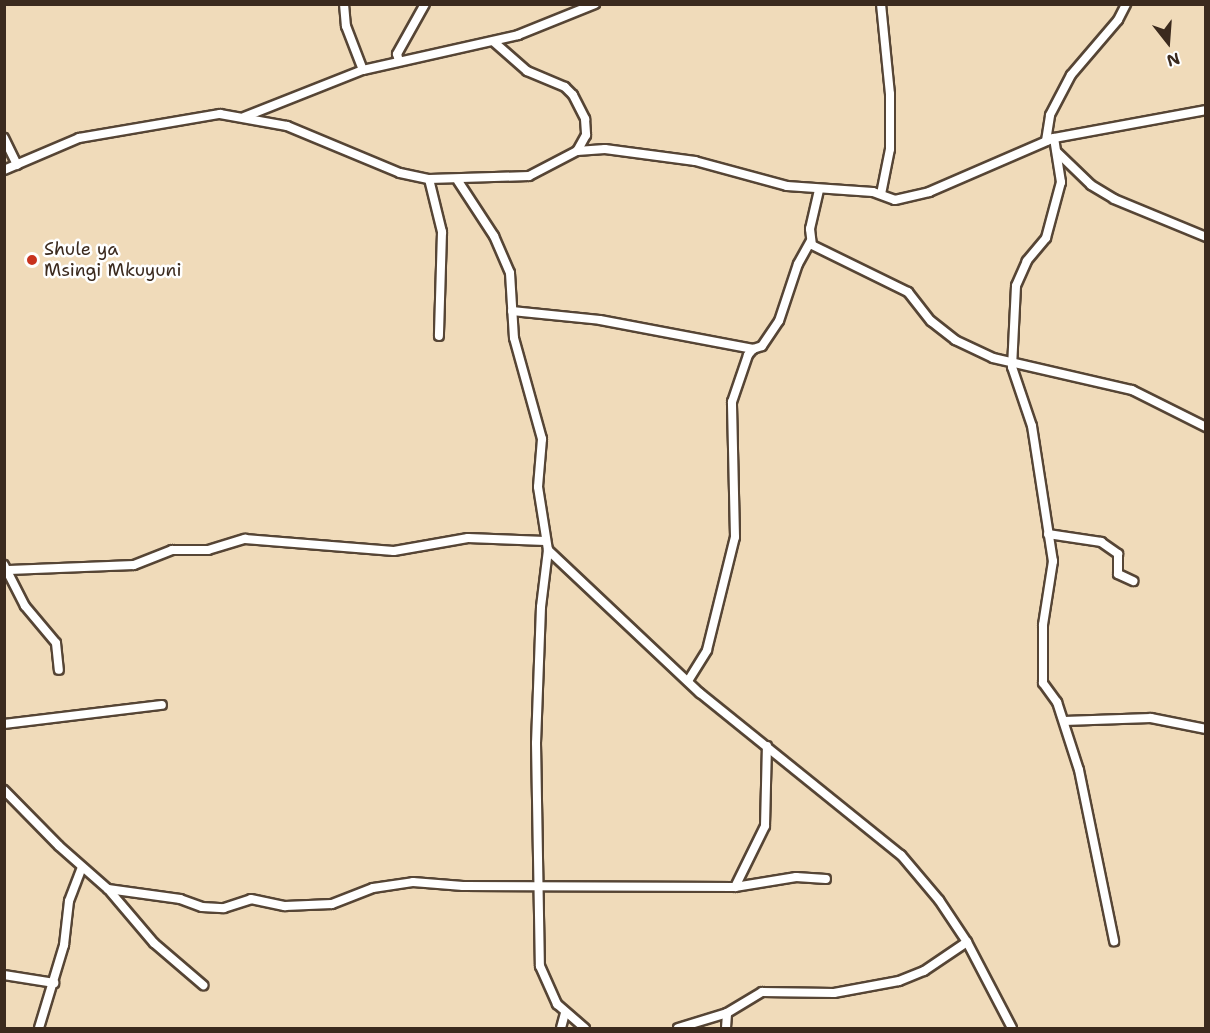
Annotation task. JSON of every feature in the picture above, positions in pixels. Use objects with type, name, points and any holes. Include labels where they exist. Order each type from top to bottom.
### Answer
[{"type":"street","points":[[344,4],[346,26],[363,70]]},
{"type":"street","points":[[399,61],[397,54],[425,4]]},
{"type":"street","points":[[243,117],[363,70],[494,42],[562,20],[595,4]]},
{"type":"street","points":[[881,4],[890,94],[890,148],[881,194]]},
{"type":"street","points":[[1125,4],[1118,20],[1071,75],[1050,115],[1050,140],[1057,152],[1091,185],[1114,199],[1206,237]]},
{"type":"street","points":[[494,42],[527,71],[565,87],[573,95],[582,111],[586,135],[577,151]]},
{"type":"street","points":[[4,170],[79,138],[206,114],[243,117],[287,126],[400,173],[429,179],[458,181],[536,174],[577,151],[599,149],[644,153],[819,190],[881,194],[895,200],[914,198],[1050,140],[1206,110]]},
{"type":"street","points":[[4,138],[17,165]]},
{"type":"street","points":[[1057,152],[1061,182],[1050,227],[1016,286],[1012,363],[1015,386],[1032,426],[1053,561],[1043,625],[1043,683],[1064,722],[1080,771],[1114,941]]},
{"type":"street","points":[[429,179],[442,232],[439,336]]},
{"type":"street","points":[[458,181],[506,260],[521,367],[543,439],[538,488],[544,541],[548,550],[688,681],[901,855],[967,942],[1012,1029]]},
{"type":"street","points":[[512,311],[608,321],[753,349],[762,346],[779,321],[798,264],[811,241],[819,190]]},
{"type":"street","points":[[811,241],[831,257],[908,292],[931,321],[955,340],[1012,363],[1132,390],[1206,427]]},
{"type":"street","points":[[688,681],[707,650],[735,537],[736,447],[731,410],[753,349]]},
{"type":"street","points":[[1048,534],[1101,542],[1118,554],[1118,574],[1133,581]]},
{"type":"street","points":[[59,670],[56,643],[25,606],[7,567],[134,566],[172,550],[208,550],[245,539],[394,551],[468,538],[544,541]]},
{"type":"street","points":[[548,550],[541,607],[536,724],[541,972],[565,1013],[585,1029]]},
{"type":"street","points":[[4,724],[162,705]]},
{"type":"street","points":[[1064,722],[1151,718],[1206,729]]},
{"type":"street","points":[[735,887],[765,826],[767,746]]},
{"type":"street","points":[[4,790],[82,867],[108,889],[154,943],[203,985]]},
{"type":"street","points":[[39,1029],[64,945],[69,901],[82,867]]},
{"type":"street","points":[[108,889],[218,908],[251,899],[285,906],[332,904],[373,888],[413,882],[735,887],[796,877],[826,879]]},
{"type":"street","points":[[678,1029],[727,1013],[762,992],[834,993],[898,981],[924,971],[967,942]]},
{"type":"street","points":[[4,975],[54,983]]},
{"type":"street","points":[[561,1029],[565,1013]]},
{"type":"street","points":[[726,1029],[727,1013]]},
{"type":"place","name":"Shule ya Msingi Mkuyuni","points":[[32,260]]}]
